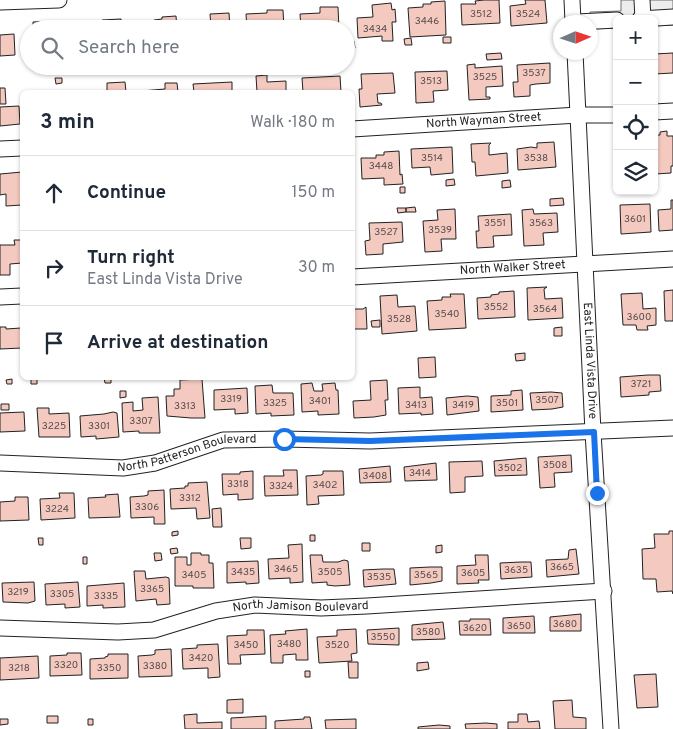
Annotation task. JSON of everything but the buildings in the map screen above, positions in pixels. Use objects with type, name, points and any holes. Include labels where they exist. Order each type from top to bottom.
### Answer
[{"type":"street","points":[[0,2],[60,0]]},
{"type":"street","points":[[572,0],[573,15]]},
{"type":"street","points":[[641,15],[642,0]]},
{"type":"street","points":[[658,18],[673,17]]},
{"type":"street","points":[[598,21],[613,20]]},
{"type":"street","name":"East Linda Vista Drive","points":[[575,60],[611,729]]},
{"type":"street","points":[[658,112],[673,110]]},
{"type":"street","name":"North Wayman Street","points":[[355,128],[578,115],[613,115]]},
{"type":"street","points":[[0,149],[20,148]]},
{"type":"street","name":"North Walker Street","points":[[355,277],[673,259]]},
{"type":"street","points":[[0,297],[20,296]]},
{"type":"street","name":"North Patterson Boulevard","points":[[0,463],[123,468],[155,463],[223,440],[370,441],[673,428]]},
{"type":"street","name":"North Jamison Boulevard","points":[[0,628],[118,632],[154,630],[216,611],[254,605],[321,608],[604,591]]},
{"type":"shaded area","points":[[621,0],[673,0],[673,25],[658,26],[658,15],[613,15],[613,28],[598,29],[598,15],[590,15],[590,12],[621,11]]},
{"type":"route","points":[[284,439],[370,441],[594,432],[597,493]]}]
